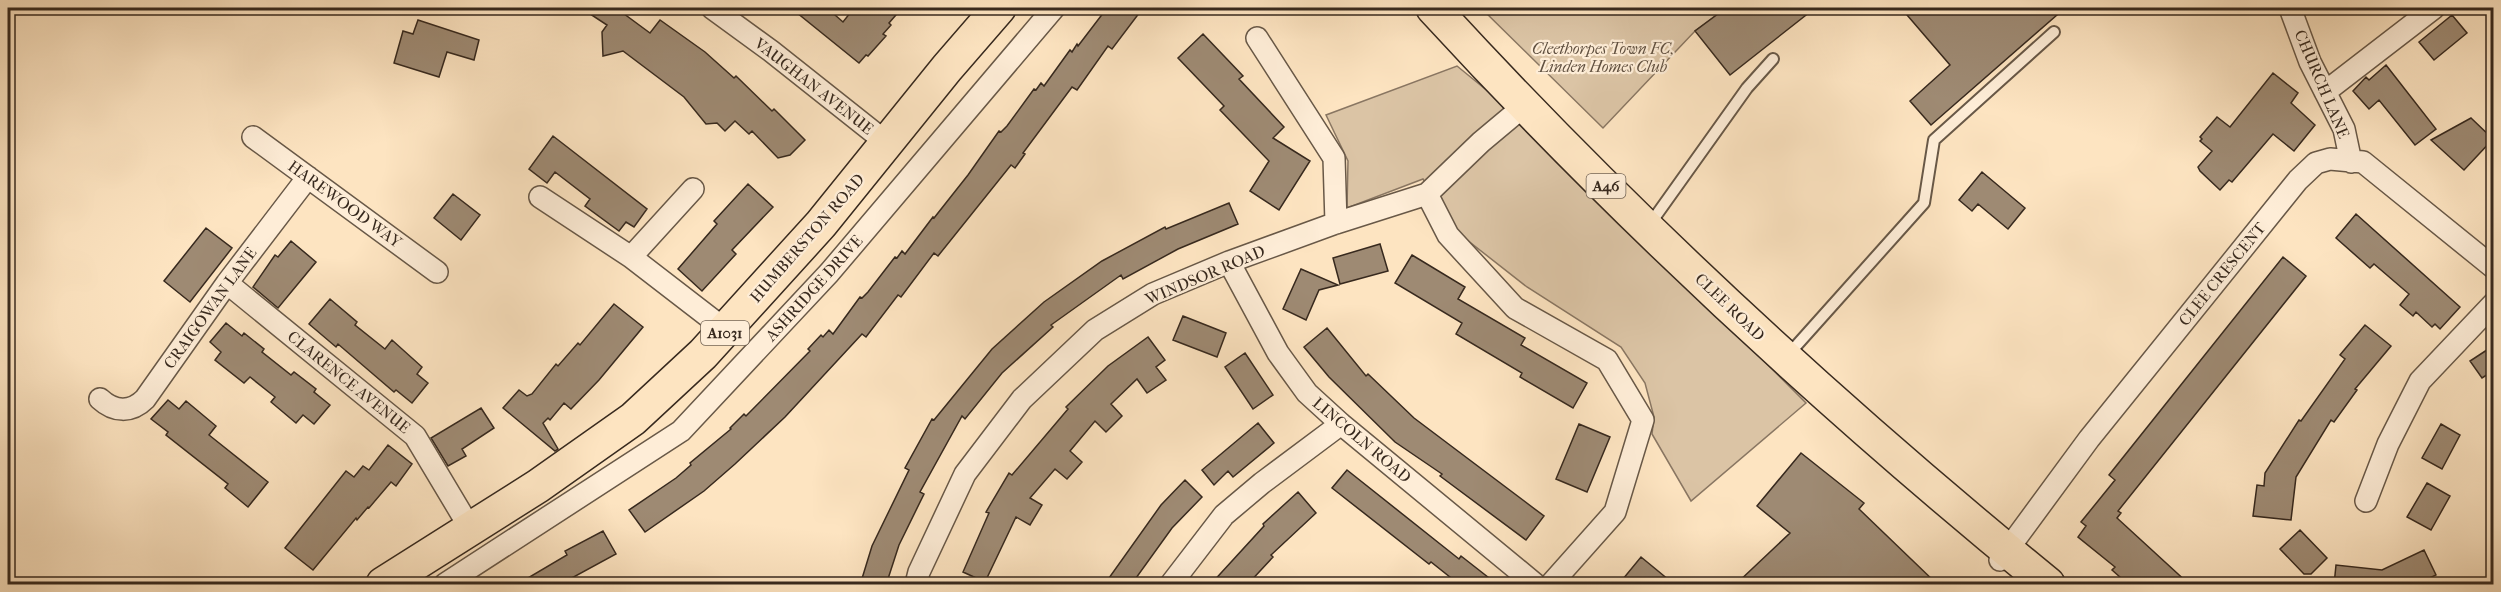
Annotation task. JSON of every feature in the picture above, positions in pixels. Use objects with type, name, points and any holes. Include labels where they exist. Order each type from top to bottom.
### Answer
[{"type":"main road","name":"HUMBERSTON ROAD","points":[[383,585],[538,486],[633,418],[726,331],[821,224],[947,68],[999,8]]},
{"type":"main road","name":"CLEE ROAD","points":[[1433,8],[1524,106],[1784,359],[2004,556],[2048,585]]},
{"type":"street","name":"VAUGHAN AVENUE","points":[[712,8],[771,51],[887,143]]},
{"type":"street","name":"ASHRIDGE DRIVE","points":[[445,585],[681,431],[829,273],[1054,8]]},
{"type":"street","name":"CHURCH LANE","points":[[2290,8],[2310,62],[2344,129],[2351,162]]},
{"type":"street","points":[[2325,92],[2434,8]]},
{"type":"street","points":[[1257,38],[1334,158],[1336,223]]},
{"type":"street","name":"WINDSOR ROAD","points":[[915,585],[965,474],[1022,399],[1095,330],[1153,294],[1229,262],[1336,223],[1427,194],[1481,142],[1524,106]]},
{"type":"street","name":"HAREWOOD WAY","points":[[253,136],[437,272]]},
{"type":"street","name":"CLEE CRESCENT","points":[[2004,556],[2089,439],[2298,180],[2316,163],[2330,159],[2363,162],[2493,268]]},
{"type":"street","name":"CRAIGOWAN LANE","points":[[100,399],[106,405],[122,410],[139,405],[227,283],[308,177]]},
{"type":"street","points":[[631,257],[693,189]]},
{"type":"street","points":[[1427,194],[1448,235],[1515,308],[1607,360],[1643,420],[1615,512],[1551,585]]},
{"type":"street","points":[[540,196],[631,257],[726,331]]},
{"type":"street","name":"LINCOLN ROAD","points":[[1229,262],[1278,353],[1307,393],[1341,424],[1535,585]]},
{"type":"street","name":"CLARENCE AVENUE","points":[[227,283],[415,436],[470,528]]},
{"type":"street","points":[[2366,501],[2388,444],[2420,381],[2493,303]]},
{"type":"street","points":[[1171,585],[1224,515],[1262,483],[1341,424]]},
{"type":"lane","points":[[1784,359],[1924,203],[1934,140],[2054,32]]},
{"type":"lane","points":[[1648,227],[1747,88],[1773,59]]},
{"type":"green space","name":"Cleethorpes Town FC, Linden Homes Club","points":[[1481,8],[1726,8],[1695,31],[1603,128]]},
{"type":"green space","points":[[1457,66],[1527,123],[1806,403],[1691,501],[1652,434],[1654,417],[1645,383],[1621,347],[1527,287],[1453,229],[1423,179],[1347,208],[1348,161],[1326,115]]},
{"type":"building","points":[[581,8],[616,8],[650,33],[660,20],[705,52],[734,78],[736,76],[805,140],[790,155],[778,158],[752,131],[749,134],[735,121],[725,131],[717,123],[706,124],[684,97],[623,51],[603,56],[602,32],[607,25]]},
{"type":"building","points":[[791,8],[827,8],[843,22],[854,8],[902,8],[889,23],[891,25],[883,34],[886,36],[859,63]]},
{"type":"building","points":[[1107,8],[1143,8],[1112,49],[1108,46],[1077,90],[1072,87],[1023,153],[1025,154],[1015,168],[1011,165],[938,256],[934,253],[901,297],[898,295],[866,337],[862,334],[785,417],[704,491],[645,532],[629,510],[676,478],[691,465],[690,463],[731,429],[744,414],[746,416],[810,351],[808,349],[821,335],[823,337],[829,330],[833,334],[860,297],[862,298],[868,292],[895,257],[897,258],[902,251],[905,254],[1034,89],[1036,90],[1041,83],[1044,86],[1070,50],[1072,52],[1077,44],[1078,46]]},
{"type":"building","points":[[1726,8],[1815,8],[1730,75],[1695,31]]},
{"type":"building","points":[[1901,8],[2065,8],[1931,125],[1910,101],[1950,65]]},
{"type":"building","points":[[2452,15],[2467,33],[2434,60],[2419,42]]},
{"type":"building","points":[[418,20],[479,40],[474,60],[447,52],[439,77],[394,63],[403,31],[413,34]]},
{"type":"building","points":[[1203,34],[1243,76],[1239,79],[1284,127],[1273,138],[1310,161],[1279,210],[1250,191],[1269,161],[1220,110],[1224,106],[1178,58]]},
{"type":"building","points":[[2386,65],[2436,129],[2415,145],[2379,100],[2369,109],[2353,91],[2366,77],[2369,80]]},
{"type":"building","points":[[2273,73],[2298,93],[2291,103],[2315,125],[2294,151],[2273,134],[2232,182],[2229,180],[2220,190],[2198,167],[2212,151],[2200,141],[2202,139],[2200,137],[2217,117],[2230,127]]},
{"type":"building","points":[[2471,118],[2493,139],[2464,170],[2431,140]]},
{"type":"building","points":[[553,136],[647,209],[634,227],[626,222],[619,231],[585,206],[590,199],[555,172],[547,183],[529,169]]},
{"type":"building","points":[[1982,172],[2025,208],[2008,229],[1978,204],[1972,211],[1959,200]]},
{"type":"building","points":[[748,184],[773,207],[732,250],[736,254],[702,291],[678,269],[717,224],[714,221]]},
{"type":"building","points":[[453,194],[480,215],[461,240],[434,218]]},
{"type":"building","points":[[1229,203],[1238,224],[1178,249],[1123,279],[1121,275],[1051,325],[1053,327],[1002,373],[965,419],[962,416],[920,492],[924,494],[899,545],[886,585],[860,585],[872,546],[909,470],[905,468],[932,419],[934,420],[992,349],[1044,302],[1102,261],[1165,227],[1166,229]]},
{"type":"building","points":[[2356,214],[2460,307],[2440,329],[2435,324],[2432,327],[2416,312],[2413,316],[2400,305],[2409,294],[2374,264],[2370,268],[2336,238]]},
{"type":"building","points":[[206,228],[232,248],[190,302],[164,281]]},
{"type":"building","points":[[291,241],[316,262],[278,308],[253,287],[275,255],[278,257]]},
{"type":"building","points":[[1380,244],[1388,271],[1340,284],[1333,258]]},
{"type":"building","points":[[1412,255],[1465,287],[1458,299],[1525,338],[1521,345],[1587,383],[1573,408],[1520,377],[1522,373],[1456,334],[1462,323],[1395,283]]},
{"type":"building","points":[[2283,257],[2306,276],[2118,511],[2121,513],[2117,518],[2190,585],[2129,585],[2112,570],[2115,567],[2078,537],[2086,526],[2081,522],[2115,480],[2109,475]]},
{"type":"building","points":[[1301,269],[1338,285],[1319,290],[1306,320],[1283,309]]},
{"type":"building","points":[[330,299],[357,322],[355,325],[385,349],[392,340],[422,367],[417,374],[428,383],[412,403],[396,390],[394,392],[338,344],[336,347],[309,324]]},
{"type":"building","points":[[614,304],[643,327],[599,380],[571,409],[564,403],[550,420],[548,418],[543,423],[558,449],[555,451],[503,408],[519,390],[527,396],[532,394],[556,364],[558,366],[578,343],[580,345]]},
{"type":"building","points":[[1183,316],[1226,333],[1217,357],[1173,340]]},
{"type":"building","points":[[226,323],[242,336],[244,333],[264,349],[262,352],[291,375],[294,372],[316,389],[314,392],[330,405],[314,424],[303,415],[296,423],[271,402],[275,397],[250,377],[244,383],[215,360],[221,352],[210,342]]},
{"type":"building","points":[[2365,325],[2391,346],[2355,389],[2357,390],[2334,422],[2331,420],[2296,477],[2291,520],[2253,516],[2257,485],[2264,486],[2265,473],[2299,420],[2301,421],[2345,359],[2340,355]]},
{"type":"building","points":[[1327,328],[1366,376],[1368,374],[1414,418],[1544,516],[1526,540],[1440,476],[1442,474],[1395,442],[1329,377],[1304,347]]},
{"type":"building","points":[[1148,337],[1165,360],[1156,367],[1166,380],[1147,393],[1137,379],[1111,404],[1122,416],[1106,432],[1095,421],[1070,451],[1082,462],[1067,479],[1055,469],[1030,498],[1042,505],[1030,525],[1016,517],[985,582],[963,572],[989,513],[986,512],[1009,473],[1012,475],[1068,409],[1066,407],[1108,366]]},
{"type":"building","points":[[2493,346],[2493,371],[2482,378],[2470,361]]},
{"type":"building","points":[[1245,353],[1273,395],[1253,409],[1225,367]]},
{"type":"building","points":[[168,400],[179,409],[186,401],[216,426],[209,435],[268,482],[248,507],[225,488],[228,484],[166,435],[168,432],[151,419]]},
{"type":"building","points":[[481,408],[494,428],[462,449],[466,456],[448,466],[431,438]]},
{"type":"building","points":[[1258,423],[1274,443],[1233,477],[1228,471],[1214,485],[1202,470]]},
{"type":"building","points":[[1579,424],[1610,437],[1587,492],[1556,479]]},
{"type":"building","points":[[2441,424],[2460,435],[2442,469],[2422,458]]},
{"type":"building","points":[[388,445],[412,464],[396,486],[391,482],[369,508],[357,520],[356,518],[313,570],[285,548],[346,471],[354,477],[363,466],[369,470]]},
{"type":"building","points":[[1801,453],[1864,503],[1859,509],[1938,585],[1735,585],[1790,533],[1757,506]]},
{"type":"building","points":[[1347,470],[1459,559],[1461,556],[1498,585],[1460,585],[1431,562],[1429,564],[1332,488]]},
{"type":"building","points":[[1185,480],[1202,497],[1172,528],[1131,585],[1104,585],[1161,505]]},
{"type":"building","points":[[2427,483],[2450,496],[2431,530],[2407,517]]},
{"type":"building","points":[[1298,492],[1316,513],[1271,555],[1273,557],[1247,585],[1210,585],[1264,526],[1263,524]]},
{"type":"building","points":[[2300,530],[2327,558],[2311,574],[2304,574],[2280,549]]},
{"type":"building","points":[[603,531],[616,554],[559,585],[516,585],[567,555],[565,551]]},
{"type":"building","points":[[2424,550],[2436,575],[2415,585],[2334,585],[2336,565],[2382,570]]},
{"type":"building","points":[[1641,557],[1675,585],[1618,585]]}]
